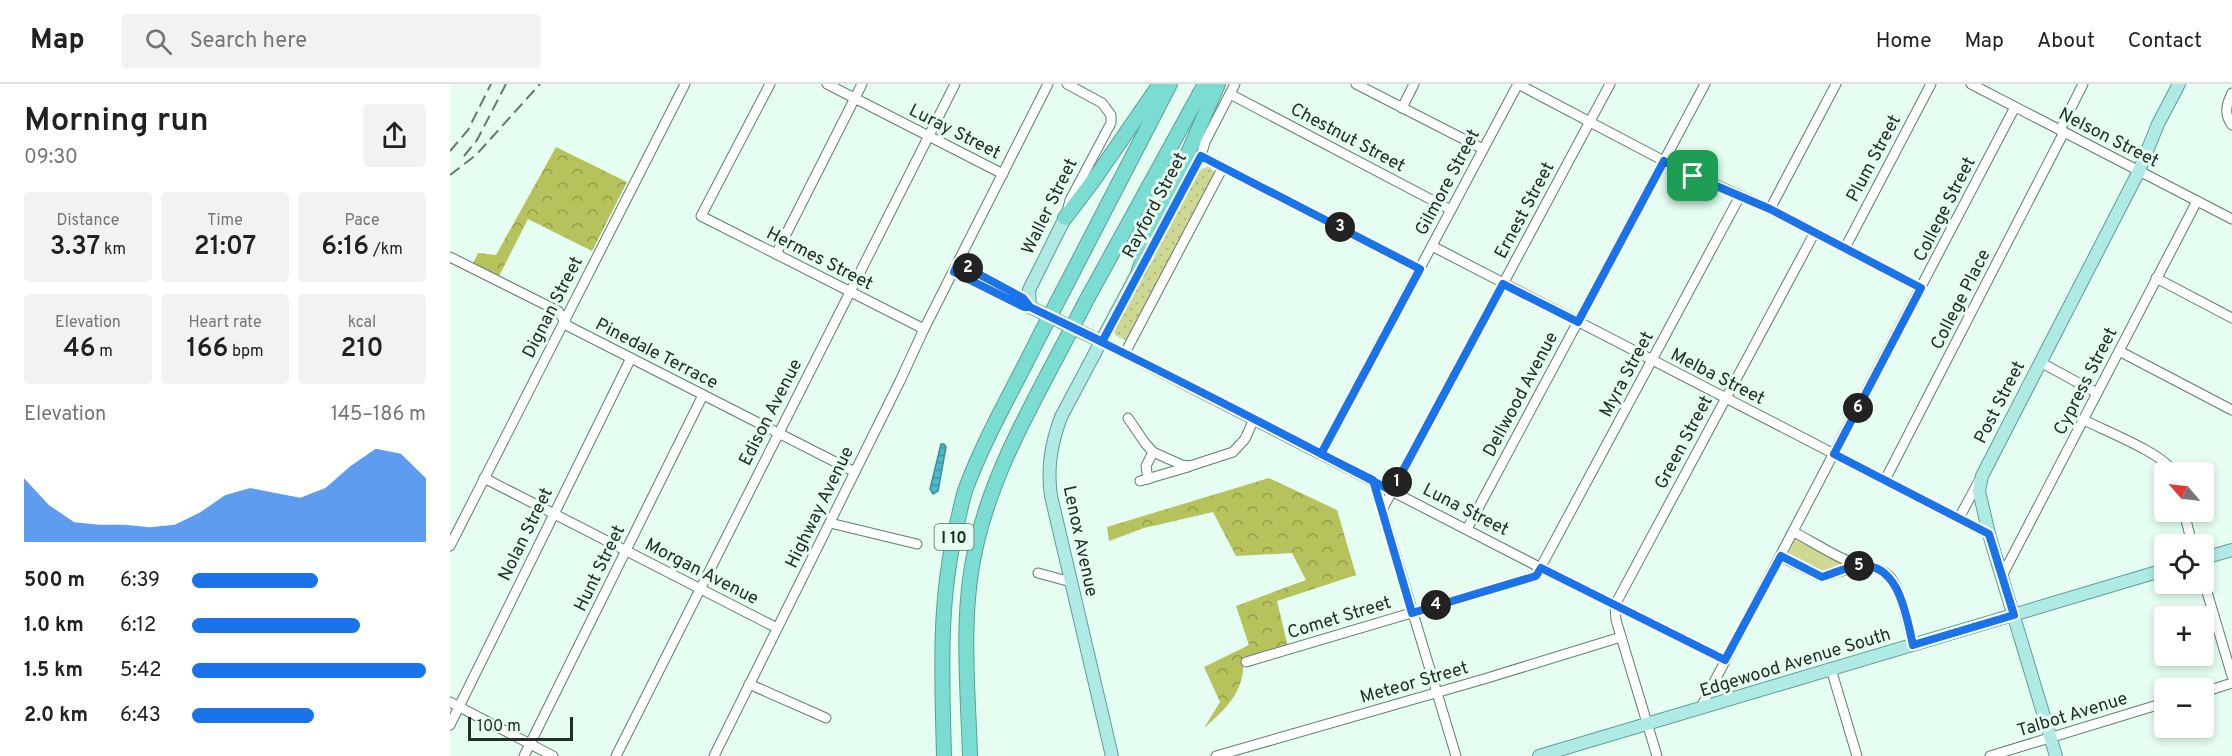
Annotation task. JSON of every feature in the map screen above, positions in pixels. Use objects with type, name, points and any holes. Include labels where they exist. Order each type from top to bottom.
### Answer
[{"type":"highway","points":[[1065,218],[1160,84]]},
{"type":"highway","name":"I 10","points":[[944,756],[941,671],[944,600],[947,568],[965,490],[1040,335],[1170,84]]},
{"type":"highway","name":"I 10","points":[[970,756],[966,634],[969,590],[976,547],[986,510],[1012,443],[1086,301],[1205,84]]},
{"type":"highway","points":[[1139,270],[1218,84]]},
{"type":"main road","name":"Post Street","points":[[2056,756],[1989,534],[1979,491],[1982,476],[2139,171],[2158,124],[2179,84]]},
{"type":"main road","name":"Waller Street","points":[[1030,307],[1029,290],[1065,218]]},
{"type":"main road","name":"Rayford Street","points":[[1102,342],[1139,270]]},
{"type":"main road","name":"Luna Street","points":[[1030,307],[1102,342]]},
{"type":"main road","name":"Lenox Avenue","points":[[1102,342],[1061,417],[1050,455],[1049,479],[1051,496],[1112,756]]},
{"type":"main road","points":[[2214,555],[2232,550]]},
{"type":"main road","name":"Edgewood Avenue South","points":[[1539,756],[2154,573]]},
{"type":"street","name":"Dignan Street","points":[[450,546],[685,84]]},
{"type":"street","name":"Hermes Street","points":[[770,84],[701,216],[924,329]]},
{"type":"street","name":"Luray Street","points":[[827,84],[1003,174]]},
{"type":"street","points":[[776,254],[862,84]]},
{"type":"street","name":"Edison Avenue","points":[[616,756],[955,84]]},
{"type":"street","points":[[956,268],[1048,84]]},
{"type":"street","name":"Waller Street","points":[[1065,218],[1070,200],[1111,123],[1111,114],[1102,103],[1067,84]]},
{"type":"street","name":"Rayford Street","points":[[1139,270],[1201,156],[1205,142],[1235,84]]},
{"type":"street","points":[[1356,84],[1483,149]]},
{"type":"street","points":[[1402,108],[1414,84]]},
{"type":"street","points":[[1518,84],[1664,161],[1770,209],[1921,288]]},
{"type":"street","name":"Gilmore Street","points":[[1321,454],[1518,84]]},
{"type":"street","name":"Ernest Street","points":[[1382,510],[1610,84]]},
{"type":"street","name":"Dellwood Avenue","points":[[1467,529],[1705,84]]},
{"type":"street","points":[[1770,209],[1836,84]]},
{"type":"street","name":"Plum Street","points":[[1845,248],[1931,84]]},
{"type":"street","name":"Nelson Street","points":[[1971,84],[1987,88],[2015,107],[2232,219]]},
{"type":"street","points":[[2062,131],[2083,84]]},
{"type":"street","points":[[2232,93],[2226,108],[2227,117],[2232,125]]},
{"type":"street","name":"Chestnut Street","points":[[1230,94],[1451,210]]},
{"type":"street","name":"College Street","points":[[1700,709],[2015,107]]},
{"type":"street","name":"College Place","points":[[1885,480],[2062,131]]},
{"type":"street","points":[[1201,156],[1420,269]]},
{"type":"street","points":[[1125,353],[1223,167]]},
{"type":"street","name":"Myra Street","points":[[1541,568],[1740,196]]},
{"type":"street","name":"Cypress Street","points":[[2002,576],[2197,201]]},
{"type":"street","name":"Green Street","points":[[1615,605],[1815,232]]},
{"type":"street","name":"Melba Street","points":[[1432,246],[1989,534]]},
{"type":"street","name":"Pinedale Terrace","points":[[450,257],[558,311],[568,326],[855,472]]},
{"type":"street","name":"Luna Street","points":[[956,268],[1024,307],[1030,307]]},
{"type":"street","name":"Highway Avenue","points":[[714,756],[956,268]]},
{"type":"street","points":[[2156,278],[2232,318]]},
{"type":"street","name":"Luna Street","points":[[1102,342],[1725,660]]},
{"type":"street","points":[[2119,351],[2232,410]]},
{"type":"street","name":"Nolan Street","points":[[450,725],[454,705],[631,358]]},
{"type":"street","points":[[2040,362],[2097,393]]},
{"type":"street","name":"Hunt Street","points":[[524,756],[703,394]]},
{"type":"street","points":[[1128,418],[1153,452],[1182,465],[1190,466]]},
{"type":"street","points":[[1153,452],[1146,466],[1144,480],[1233,452],[1245,438],[1254,419]]},
{"type":"street","points":[[2084,420],[2165,462]]},
{"type":"street","points":[[1959,518],[1982,476]]},
{"type":"street","name":"Morgan Avenue","points":[[484,478],[777,628]]},
{"type":"street","points":[[1373,480],[1456,756]]},
{"type":"street","points":[[830,523],[918,544]]},
{"type":"street","points":[[1794,532],[1859,566],[1881,570],[1892,579],[1913,645]]},
{"type":"street","points":[[1781,556],[1822,577],[1859,566]]},
{"type":"street","name":"Comet Street","points":[[1246,662],[1536,576],[1541,568]]},
{"type":"street","points":[[1038,573],[1071,582]]},
{"type":"street","points":[[2208,594],[2232,676]]},
{"type":"street","points":[[1615,605],[1621,637],[1657,756]]},
{"type":"street","name":"Meteor Street","points":[[1216,756],[1621,637]]},
{"type":"street","points":[[1831,669],[1857,756]]},
{"type":"street","points":[[2214,689],[2232,683]]},
{"type":"street","points":[[749,684],[826,718]]},
{"type":"street","points":[[454,705],[553,756]]},
{"type":"street","name":"Talbot Avenue","points":[[1990,756],[2154,707]]},
{"type":"green space","points":[[556,147],[627,182],[592,251],[528,219],[499,276],[473,263],[478,253],[496,255]]},
{"type":"green space","points":[[1209,166],[1214,176],[1129,337],[1125,340],[1115,335],[1114,330],[1197,171]]},
{"type":"green space","points":[[1269,478],[1337,510],[1356,575],[1277,601],[1288,647],[1243,657],[1242,679],[1234,697],[1204,728],[1220,702],[1204,667],[1249,645],[1236,606],[1306,580],[1292,553],[1236,556],[1213,512],[1144,528],[1109,541],[1107,527]]},
{"type":"green space","points":[[1796,536],[1850,565],[1824,575],[1786,555]]},
{"type":"water","points":[[941,444],[946,447],[938,491],[933,494],[930,489]]},
{"type":"railway","points":[[450,151],[468,130],[491,84]]},
{"type":"railway","points":[[464,156],[477,140],[506,84]]},
{"type":"railway","points":[[450,175],[476,155],[540,84]]},
{"type":"route","points":[[1693,176],[1664,161],[1578,322],[1503,284],[1392,491],[1373,480],[1321,454],[1102,342],[954,272],[958,263],[1027,300],[1030,307],[1102,342],[1201,156],[1420,269],[1321,454],[1373,480],[1412,613],[1536,576],[1541,568],[1725,660],[1781,556],[1822,577],[1859,566],[1873,567],[1887,574],[1897,591],[1913,645],[2014,615],[1989,534],[1834,454],[1921,288],[1770,209],[1693,176]]}]
